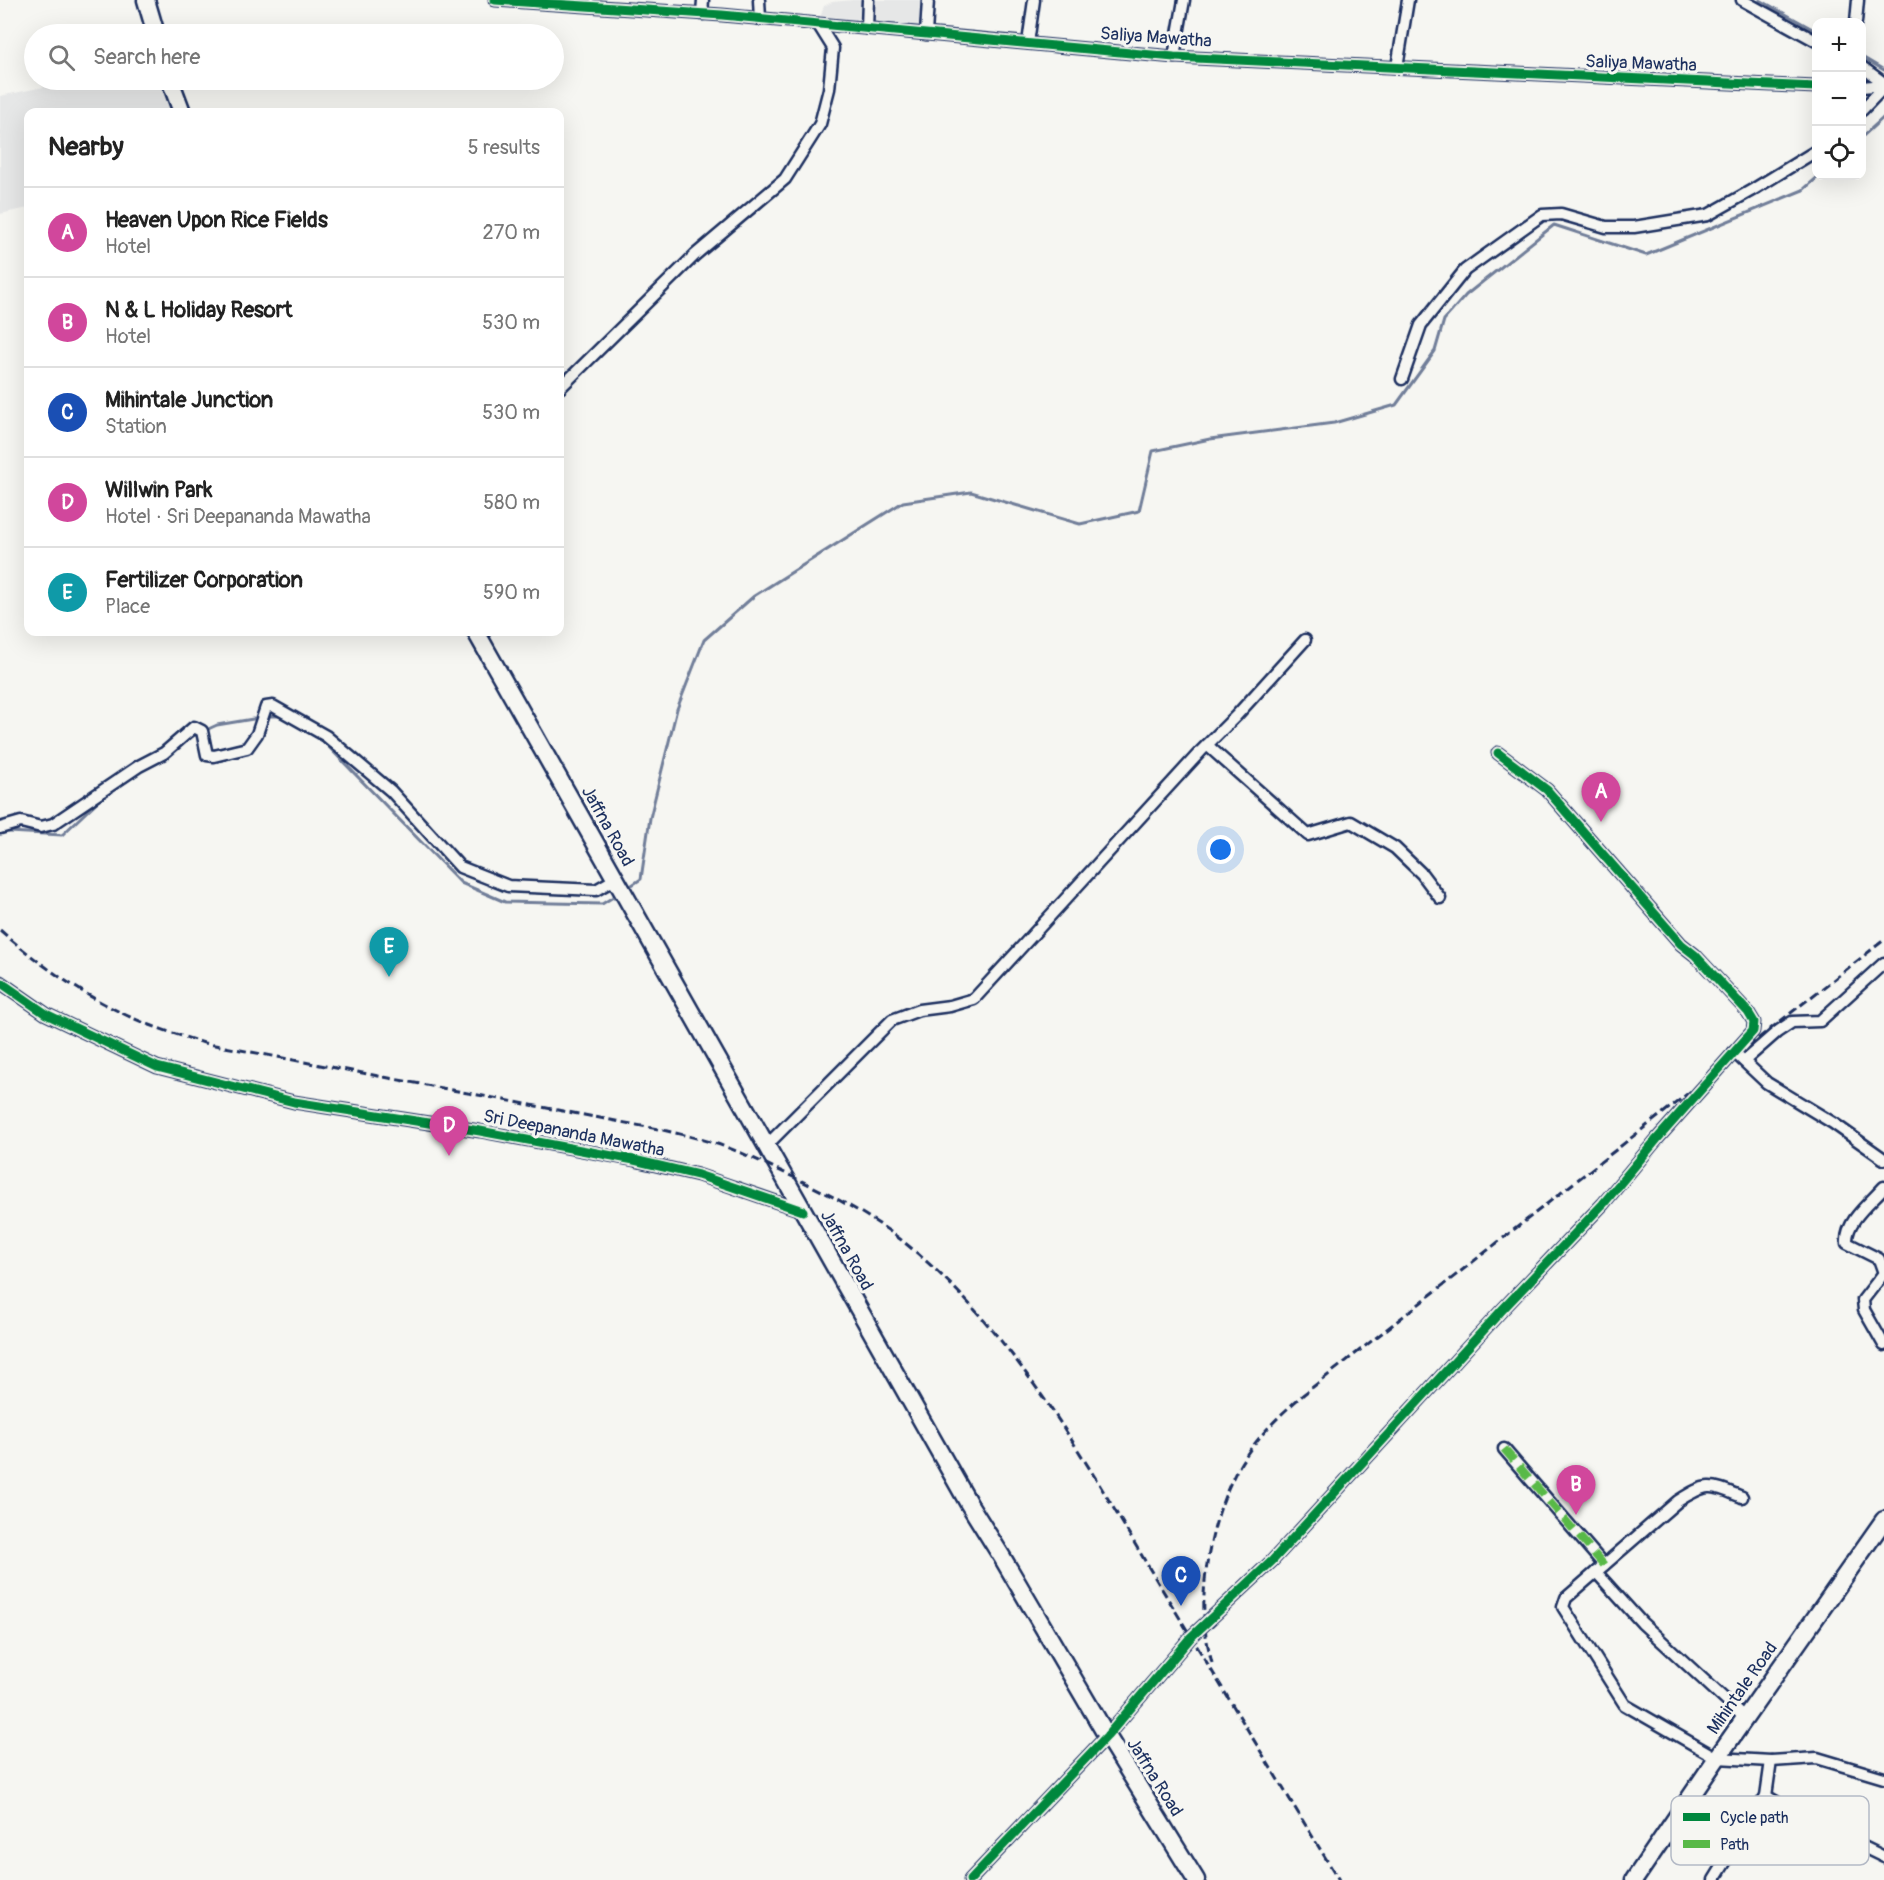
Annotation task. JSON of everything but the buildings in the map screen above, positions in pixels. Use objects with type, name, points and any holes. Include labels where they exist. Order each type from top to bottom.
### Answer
[{"type":"highway","points":[[146,0],[153,24]]},
{"type":"highway","points":[[174,90],[180,108]]},
{"type":"highway","name":"Jaffna Road","points":[[478,636],[969,1504],[1196,1880]]},
{"type":"highway","name":"Mihintale Road","points":[[1691,1796],[1884,1520]]},
{"type":"highway","name":"Mihintale Road","points":[[1634,1880],[1671,1826]]},
{"type":"street","name":"Saliya Mawatha","points":[[495,0],[702,14],[1174,57],[1812,87]]},
{"type":"street","points":[[702,14],[703,0]]},
{"type":"street","points":[[759,0],[760,19]]},
{"type":"street","points":[[867,28],[868,0]]},
{"type":"street","points":[[926,34],[928,0]]},
{"type":"street","points":[[1029,43],[1034,0]]},
{"type":"street","points":[[1174,57],[1184,0]]},
{"type":"street","points":[[1397,67],[1408,0]]},
{"type":"street","points":[[1742,0],[1812,38]]},
{"type":"street","points":[[1856,18],[1858,0]]},
{"type":"street","points":[[564,384],[695,255],[785,179],[819,124],[829,89],[832,48],[818,24]]},
{"type":"street","points":[[1866,70],[1884,85]]},
{"type":"street","points":[[1866,87],[1884,85]]},
{"type":"street","points":[[1866,105],[1884,85]]},
{"type":"street","points":[[1402,379],[1421,325],[1453,284],[1465,270],[1542,215],[1561,214],[1606,227],[1634,227],[1708,215],[1812,153]]},
{"type":"street","points":[[767,1145],[892,1020],[919,1010],[975,999],[1305,640]]},
{"type":"street","points":[[0,828],[21,822],[41,827],[53,824],[139,766],[164,753],[194,727],[203,735],[207,754],[214,756],[248,748],[257,734],[266,707],[273,706],[326,736],[383,784],[460,867],[508,886],[596,890],[620,888]]},
{"type":"street","points":[[1207,745],[1308,835],[1351,822],[1395,848],[1422,874],[1440,898]]},
{"type":"street","points":[[970,1880],[1107,1736],[1191,1637],[1272,1561],[1502,1310],[1603,1204],[1753,1031],[1754,1022],[1751,1016],[1695,955],[1681,944],[1547,790],[1497,753]]},
{"type":"street","points":[[1744,1061],[1792,1022],[1820,1021],[1884,963]]},
{"type":"street","name":"Sri Deepananda Mawatha","points":[[0,982],[46,1014],[158,1067],[294,1102],[480,1131],[634,1160],[698,1175],[803,1211]]},
{"type":"street","points":[[1734,1052],[1767,1083],[1833,1123],[1884,1159]]},
{"type":"street","points":[[1884,1188],[1851,1224],[1846,1233],[1847,1242],[1880,1259],[1884,1273],[1863,1300],[1864,1310],[1884,1345]]},
{"type":"street","points":[[1504,1449],[1642,1623],[1745,1718]]},
{"type":"street","points":[[1742,1497],[1712,1485],[1696,1490],[1678,1501],[1566,1598],[1563,1607],[1625,1705],[1717,1758],[1771,1761],[1818,1758],[1884,1778]]},
{"type":"street","points":[[1766,1796],[1771,1761]]},
{"type":"street","points":[[1869,1850],[1884,1857]]},
{"type":"street","points":[[1714,1880],[1723,1865]]},
{"type":"shaded area","points":[[928,0],[926,34],[818,24],[824,6],[832,2]]},
{"type":"shaded area","points":[[29,90],[174,90],[181,108],[24,108],[24,209],[0,214],[0,96]]},
{"type":"waterway","points":[[1760,0],[1812,29]]},
{"type":"waterway","points":[[1866,59],[1884,70]]},
{"type":"waterway","points":[[1866,133],[1884,117]]},
{"type":"waterway","points":[[626,889],[641,879],[650,818],[677,709],[704,640],[754,596],[903,502],[971,492],[1080,524],[1139,511],[1153,451],[1210,439],[1334,423],[1396,405],[1435,351],[1444,320],[1466,295],[1554,225],[1646,255],[1803,190],[1814,180]]},
{"type":"waterway","points":[[271,716],[281,716]]},
{"type":"waterway","points":[[191,737],[217,725],[253,719]]},
{"type":"waterway","points":[[321,739],[461,883],[505,902],[602,904],[618,894]]},
{"type":"waterway","points":[[9,832],[62,835],[101,798]]},
{"type":"railway","points":[[0,930],[28,954],[74,986],[106,1005],[162,1030],[204,1043],[663,1130],[708,1141],[743,1154],[847,1204],[900,1239],[939,1273],[976,1311],[1040,1393],[1097,1481],[1339,1880]]},
{"type":"railway","points":[[1212,1663],[1205,1626],[1204,1594],[1214,1530],[1220,1509],[1237,1471],[1247,1454],[1267,1430],[1304,1394],[1884,940]]},
{"type":"marked path","points":[[1504,1449],[1604,1565]]},
{"type":"cycle path","points":[[495,0],[722,15],[1174,57],[1812,87]]},
{"type":"cycle path","points":[[970,1880],[1107,1736],[1191,1637],[1272,1561],[1502,1310],[1603,1204],[1753,1031],[1754,1022],[1748,1012],[1695,955],[1681,944],[1547,790],[1498,753]]},
{"type":"cycle path","points":[[0,982],[46,1014],[157,1067],[294,1102],[480,1131],[634,1160],[698,1175],[803,1211]]},
{"type":"place","name":"Heaven Upon Rice Fields","points":[[1601,822]]},
{"type":"place","name":"Fertilizer Corporation","points":[[389,977]]},
{"type":"place","name":"Willwin Park","points":[[449,1156]]},
{"type":"place","name":"N & L Holiday Resort","points":[[1576,1515]]},
{"type":"place","name":"Mihintale Junction","points":[[1181,1606]]}]
